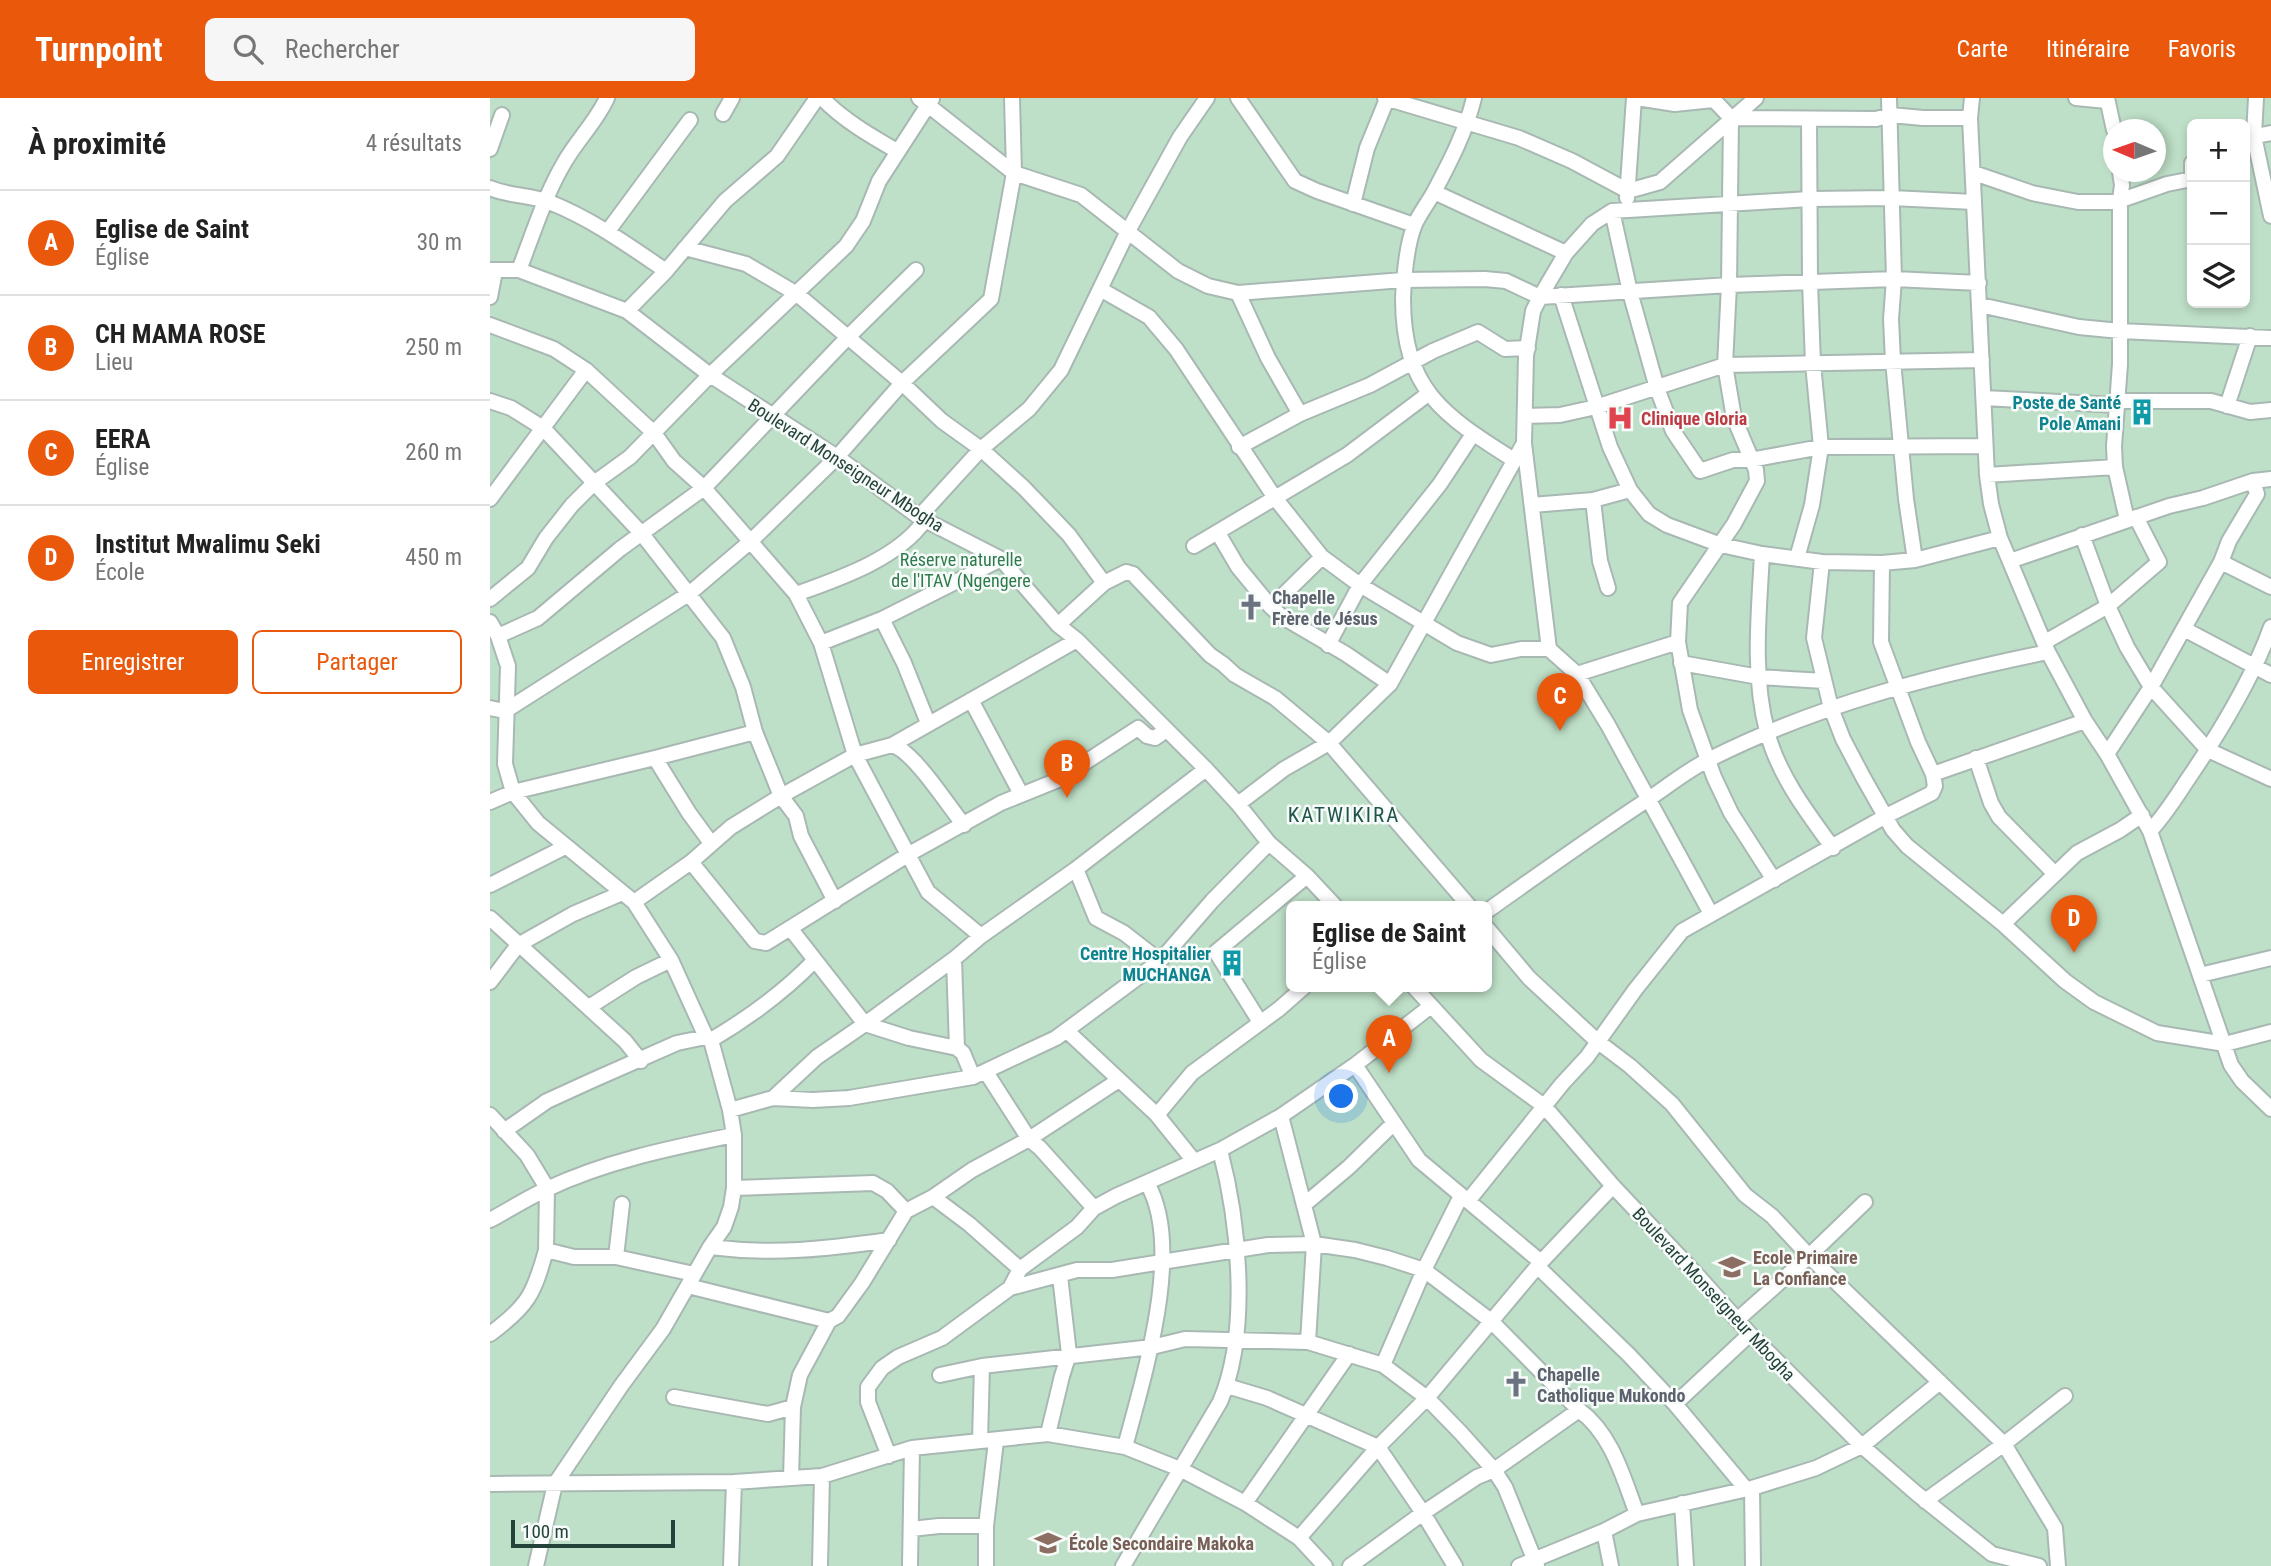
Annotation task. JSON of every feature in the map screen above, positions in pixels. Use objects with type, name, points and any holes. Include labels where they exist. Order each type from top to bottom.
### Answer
[{"type":"street","points":[[519,270],[564,162],[584,136],[607,98]]},
{"type":"street","points":[[723,114],[732,98]]},
{"type":"street","points":[[628,311],[725,201],[777,156],[817,98]]},
{"type":"street","points":[[822,98],[830,107],[897,151]]},
{"type":"street","points":[[497,710],[690,593],[751,541],[837,457],[902,383],[991,299],[1014,173],[1012,98]]},
{"type":"street","points":[[796,594],[861,570],[900,544],[981,449],[1029,409],[1061,370],[1128,230],[1180,137],[1207,98]]},
{"type":"street","points":[[1238,98],[1295,181],[1415,225]]},
{"type":"street","points":[[1474,98],[1468,122],[1415,225],[1404,280],[1405,337],[1412,363],[1428,394],[1446,413],[1473,434],[1514,460]]},
{"type":"street","points":[[1774,880],[1731,813],[1707,760],[1690,710],[1678,642],[1680,603],[1721,545],[1757,481],[1756,470],[1750,460],[1734,418],[1725,365],[1731,118],[1713,99],[1675,104],[1636,98],[1628,191],[1619,210],[1630,292],[1657,388],[1673,431],[1700,471],[1733,460],[1750,460],[1821,447],[1986,446]]},
{"type":"street","points":[[1353,204],[1367,148],[1386,99],[1519,138],[1572,161],[1628,191],[1660,182],[1756,98]]},
{"type":"street","points":[[1889,98],[1894,279],[1891,319],[1893,360],[1900,445],[1915,560]]},
{"type":"street","points":[[1972,98],[1970,118],[1987,475],[2000,538],[2046,647],[2085,721],[2107,754],[2150,831],[2231,1065],[2242,1081],[2271,1109]]},
{"type":"street","points":[[2076,98],[2107,99],[2111,119]]},
{"type":"street","points":[[2250,131],[2256,98]]},
{"type":"street","points":[[490,599],[528,568],[557,523],[594,483],[630,457],[710,375],[846,246],[863,221],[879,181],[926,101],[1014,173],[1081,195],[1178,271],[1208,286],[1238,293],[1404,280],[1506,281],[1540,297],[1729,285],[1894,279],[1979,283]]},
{"type":"street","points":[[490,149],[502,115]]},
{"type":"street","points":[[1731,118],[1876,118],[1891,115],[1970,118]]},
{"type":"street","points":[[1797,558],[1812,505],[1821,447],[1813,364],[1810,282],[1809,119]]},
{"type":"street","points":[[608,231],[690,120]]},
{"type":"street","points":[[2250,137],[2271,133]]},
{"type":"street","points":[[2250,141],[2271,216]]},
{"type":"street","points":[[1974,173],[2032,193],[2078,202],[2120,200],[2187,180]]},
{"type":"street","points":[[1492,908],[1707,760],[1767,732],[1832,708],[1897,687],[2046,647],[2108,606],[2159,562],[2132,519],[2115,467],[2122,182]]},
{"type":"street","points":[[490,188],[546,201],[608,231],[666,271]]},
{"type":"street","points":[[1434,192],[1566,253]]},
{"type":"street","points":[[1711,914],[1608,725],[1577,674],[1549,649],[1524,443],[1528,348],[1534,312],[1566,253],[1592,225],[1619,210],[1809,199],[1892,198],[1974,202]]},
{"type":"street","points":[[685,248],[746,264],[796,295],[902,383],[942,421],[981,449],[1069,535],[1104,583]]},
{"type":"street","points":[[490,297],[493,270]]},
{"type":"street","name":"Boulevard Monseigneur Mbogha","points":[[493,270],[519,270],[628,311],[710,375],[837,457],[922,519],[1001,559],[1058,625],[1077,640],[1206,769],[1269,843],[1307,876],[1330,901]]},
{"type":"street","points":[[498,636],[538,618],[579,582],[704,488],[916,270]]},
{"type":"street","points":[[1100,289],[1149,317],[1176,349],[1239,447],[1322,557],[1360,585],[1457,643],[1491,655],[1521,649],[1549,649]]},
{"type":"street","points":[[1238,293],[1268,358],[1300,414]]},
{"type":"street","points":[[1561,295],[1610,447],[1630,490],[1649,514],[1667,525],[1721,545],[1822,562],[1882,563],[1915,560],[2000,538]]},
{"type":"street","points":[[1980,305],[2079,327],[2271,338]]},
{"type":"street","points":[[490,325],[554,349],[586,370],[654,433],[674,461],[704,488],[796,594],[821,643],[855,755],[928,891],[981,936]]},
{"type":"street","points":[[1239,447],[1300,414],[1370,385],[1433,351],[1478,332],[1505,349],[1528,348]]},
{"type":"street","points":[[2227,406],[2250,336]]},
{"type":"street","points":[[1525,416],[1560,415],[1596,407],[1725,365],[1982,360]]},
{"type":"street","points":[[490,499],[586,370]]},
{"type":"street","points":[[1194,547],[1347,455],[1428,394]]},
{"type":"street","points":[[1984,398],[2117,403],[2211,401],[2249,412],[2271,410]]},
{"type":"street","points":[[490,401],[511,408],[543,428],[642,534],[723,638],[743,687],[755,732],[781,796],[796,816],[801,836],[835,901]]},
{"type":"street","points":[[1328,645],[1360,585],[1440,484],[1473,434]]},
{"type":"street","points":[[1238,804],[1284,769],[1329,743],[1390,684],[1524,443]]},
{"type":"street","points":[[1987,475],[2115,467]]},
{"type":"street","points":[[2010,561],[2132,519],[2253,481],[2271,479]]},
{"type":"street","points":[[2107,754],[2151,687],[2221,562],[2229,541],[2257,494],[2253,481]]},
{"type":"street","points":[[1532,505],[1593,500],[1630,490]]},
{"type":"street","points":[[1593,500],[1600,561],[1608,588]]},
{"type":"street","points":[[1218,533],[1238,567],[1281,616],[1346,654],[1390,684]]},
{"type":"street","points":[[2082,535],[2108,606],[2127,647],[2151,687],[2208,750],[2271,779]]},
{"type":"street","points":[[1762,554],[1759,677],[1767,732],[1797,796],[1833,848]]},
{"type":"street","points":[[1271,607],[1322,557]]},
{"type":"street","points":[[821,643],[882,619],[1001,559]]},
{"type":"street","points":[[1822,562],[1814,638],[1824,681],[1843,739],[1906,846],[2003,924],[2065,981],[2094,1002],[2157,1033],[2225,1044],[2271,1032]]},
{"type":"street","points":[[2221,562],[2271,587]]},
{"type":"street","points":[[1383,1365],[1424,1270],[1464,1198],[1544,1106],[1682,931],[1932,793],[1935,786],[1933,774],[1881,642],[1882,563]]},
{"type":"street","points":[[1058,625],[1104,583],[1126,572],[1133,574],[1210,655],[1235,675],[1275,698],[1329,743],[1465,901]]},
{"type":"street","points":[[882,619],[904,663],[928,723]]},
{"type":"street","points":[[490,622],[498,636],[508,666],[497,710],[505,764],[513,792],[538,823],[634,902],[671,960],[709,1038],[730,1110],[734,1135],[734,1188],[724,1227],[663,1329],[555,1484],[536,1566]]},
{"type":"street","points":[[2150,831],[2162,818],[2208,750],[2254,667],[2271,627]]},
{"type":"street","points":[[2184,629],[2271,675]]},
{"type":"street","points":[[634,902],[691,862],[730,827],[781,796],[855,755],[892,745],[1077,640]]},
{"type":"street","points":[[1577,674],[1678,642]]},
{"type":"street","points":[[1681,663],[1759,677],[1824,681]]},
{"type":"street","points":[[971,700],[1021,794]]},
{"type":"street","points":[[1933,774],[2085,721]]},
{"type":"street","points":[[691,862],[755,941],[765,943],[909,854],[1021,794],[1058,780],[1138,728],[1147,736],[1155,738],[1166,730]]},
{"type":"street","points":[[490,802],[513,792],[755,732]]},
{"type":"street","points":[[892,745],[901,747],[920,767],[964,825]]},
{"type":"street","points":[[655,758],[688,813],[711,843]]},
{"type":"street","points":[[1976,758],[1991,803],[1999,817],[2054,873]]},
{"type":"street","points":[[773,1098],[817,1057],[1076,869],[1206,769]]},
{"type":"street","points":[[2003,924],[2077,853],[2142,815]]},
{"type":"street","points":[[730,1110],[773,1098],[849,1098],[979,1074],[1067,1031],[1160,961],[1212,901],[1269,843]]},
{"type":"street","points":[[490,885],[565,847]]},
{"type":"street","points":[[1076,869],[1096,918],[1124,933],[1160,961]]},
{"type":"street","points":[[1260,1022],[1216,952],[1307,876]]},
{"type":"street","points":[[490,982],[518,945],[573,914],[622,892]]},
{"type":"street","points":[[490,918],[625,1041],[641,1061]]},
{"type":"street","points":[[790,928],[865,1024],[909,1038],[957,1048],[963,1053],[1029,1139],[1094,1208]]},
{"type":"street","points":[[1492,934],[1528,978],[1672,1104],[1745,1195],[1772,1216],[1809,1256],[2004,1444],[2055,1528],[2058,1566]]},
{"type":"street","points":[[2200,975],[2271,958]]},
{"type":"street","points":[[954,959],[957,1048]]},
{"type":"street","points":[[589,1007],[636,976],[671,960]]},
{"type":"street","points":[[505,1130],[547,1101],[677,1043],[709,1038],[743,1021],[790,986],[815,960]]},
{"type":"street","points":[[1157,1115],[1192,1073],[1298,992]]},
{"type":"street","name":"Boulevard Monseigneur Mbogha","points":[[1418,992],[1481,1060],[1544,1106],[1613,1186],[1749,1334],[1862,1446],[1992,1554],[2039,1566]]},
{"type":"street","points":[[1010,1288],[1020,1269],[1077,1227],[1094,1208],[1220,1150],[1281,1116],[1355,1065],[1431,1006]]},
{"type":"street","points":[[1067,1031],[1157,1115],[1194,1161]]},
{"type":"street","points":[[1355,1065],[1419,1160],[1539,1264],[1675,1404],[1749,1488],[1753,1566]]},
{"type":"street","points":[[791,1478],[793,1407],[800,1375],[829,1321],[838,1316],[906,1211],[1029,1139],[1119,1080]]},
{"type":"street","points":[[490,1115],[527,1155],[547,1188],[546,1250],[537,1285],[517,1312],[490,1334]]},
{"type":"street","points":[[1281,1116],[1314,1244],[1308,1342]]},
{"type":"street","points":[[1305,1204],[1349,1167],[1394,1123]]},
{"type":"street","points":[[490,1220],[547,1188],[650,1153],[734,1135]]},
{"type":"street","points":[[1123,1566],[1220,1402],[1227,1385],[1237,1340],[1237,1249],[1230,1189],[1220,1150]]},
{"type":"street","points":[[734,1188],[873,1183],[887,1191],[906,1211]]},
{"type":"street","points":[[1125,1447],[1152,1346],[1162,1262],[1160,1220],[1155,1197],[1147,1183]]},
{"type":"street","points":[[1299,1538],[1378,1447],[1427,1398],[1539,1264],[1613,1186]]},
{"type":"street","points":[[933,1197],[969,1224],[1020,1269]]},
{"type":"street","points":[[1737,1320],[1809,1256],[1864,1202]]},
{"type":"street","points":[[616,1258],[622,1204]]},
{"type":"street","points":[[710,1247],[765,1252],[817,1250],[889,1240]]},
{"type":"street","points":[[889,1456],[868,1402],[871,1380],[898,1357],[942,1338],[1010,1288],[1077,1270],[1112,1270],[1268,1245],[1314,1244],[1387,1258],[1424,1270],[1491,1321],[1591,1419],[1616,1458],[1637,1514]]},
{"type":"street","points":[[546,1250],[574,1257],[616,1258],[691,1280],[752,1304],[829,1321]]},
{"type":"street","points":[[1048,1434],[1069,1354],[1060,1276]]},
{"type":"street","points":[[1675,1404],[1749,1334]]},
{"type":"street","points":[[940,1375],[982,1366],[1152,1346],[1185,1339],[1308,1342],[1349,1354],[1383,1365],[1427,1398],[1461,1433],[1494,1470],[1505,1487],[1535,1562]]},
{"type":"street","points":[[1245,1503],[1349,1354]]},
{"type":"street","points":[[980,1441],[982,1366]]},
{"type":"street","points":[[1519,1566],[1535,1562],[1637,1514],[1749,1488],[1816,1468],[1862,1446],[1940,1381]]},
{"type":"street","points":[[1227,1385],[1307,1414],[1378,1447],[1455,1566]]},
{"type":"street","points":[[1925,1501],[2065,1396]]},
{"type":"street","points":[[674,1397],[768,1414],[793,1407]]},
{"type":"street","points":[[1350,1566],[1423,1513],[1477,1477],[1494,1470],[1579,1410]]},
{"type":"street","points":[[490,1484],[734,1482],[822,1476],[912,1448],[1048,1434],[1125,1447],[1180,1469],[1245,1503],[1299,1538],[1316,1563]]},
{"type":"street","points":[[986,1566],[986,1526],[996,1441]]},
{"type":"street","points":[[911,1566],[912,1448]]},
{"type":"street","points":[[820,1566],[822,1476]]},
{"type":"street","points":[[731,1566],[734,1482]]},
{"type":"street","points":[[1682,1503],[1686,1566]]},
{"type":"street","points":[[911,1530],[939,1525],[986,1526]]},
{"type":"street","points":[[1604,1531],[1611,1566]]},
{"type":"green space","name":"Réserve naturelle de l'ITAV (Ngengere","points":[[490,98],[2271,98],[2271,1566],[490,1566]]},
{"type":"place","name":"Poste de Santé Pole Amani","points":[[2142,412]]},
{"type":"place","name":"Clinique Gloria","points":[[1620,418]]},
{"type":"place","name":"Chapelle Frère de Jésus","points":[[1251,607]]},
{"type":"place","name":"EERA","points":[[1560,731]]},
{"type":"place","name":"CH MAMA ROSE","points":[[1067,798]]},
{"type":"place","name":"Institut Mwalimu Seki","points":[[2074,953]]},
{"type":"place","name":"Centre Hospitalier MUCHANGA","points":[[1232,963]]},
{"type":"place","name":"Eglise de Saint","points":[[1389,1073]]},
{"type":"place","name":"Ecole Primaire La Confiance","points":[[1732,1267]]},
{"type":"place","name":"Chapelle Catholique Mukondo","points":[[1516,1384]]},
{"type":"place","name":"École Secondaire Makoka","points":[[1048,1543]]},
{"type":"district","name":"KATWIKIRA","points":[[1344,815]]}]
